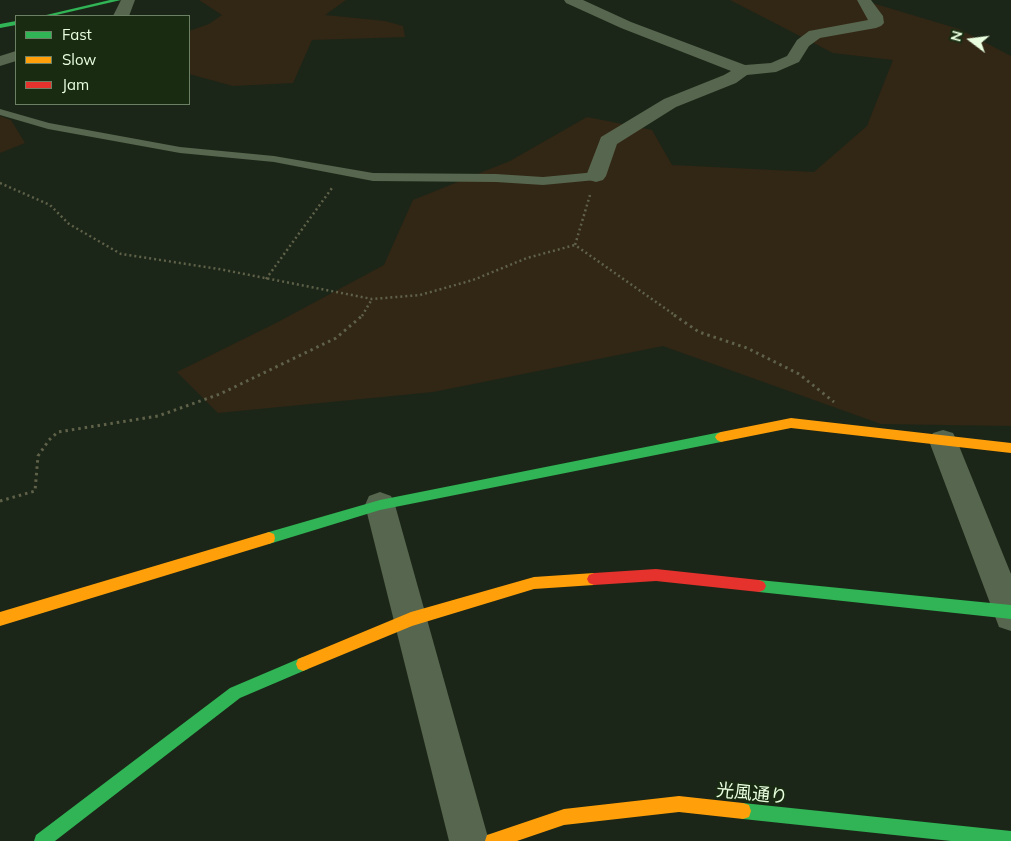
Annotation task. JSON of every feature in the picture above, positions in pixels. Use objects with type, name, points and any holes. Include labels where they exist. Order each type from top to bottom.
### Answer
[{"type":"street","points":[[50,15],[118,0]]},
{"type":"street","points":[[122,15],[128,0]]},
{"type":"street","points":[[572,0],[626,25],[690,48],[743,70],[762,70],[776,67],[792,59],[803,43],[815,34],[876,23],[876,16],[864,0]]},
{"type":"street","points":[[0,26],[15,23]]},
{"type":"street","points":[[0,61],[15,56]]},
{"type":"street","points":[[596,176],[608,141],[670,103],[730,79],[743,70]]},
{"type":"street","points":[[0,620],[380,505],[791,423],[1011,448]]},
{"type":"street","points":[[42,841],[235,693],[411,619],[534,583],[656,575],[1011,613],[943,441]]},
{"type":"street","points":[[380,505],[469,841]]},
{"type":"street","name":"光風通り","points":[[493,841],[564,817],[679,804],[1011,839]]},
{"type":"lane","points":[[0,112],[48,126],[180,150],[274,159],[373,177],[496,178],[543,181],[596,176]]},
{"type":"path","points":[[266,279],[344,172]]},
{"type":"path","points":[[575,245],[596,176]]},
{"type":"path","points":[[0,183],[50,205],[69,224],[122,254],[372,299],[420,295],[473,280],[527,258],[575,245]]},
{"type":"path","points":[[575,245],[699,332],[747,348],[799,374],[835,403]]},
{"type":"path","points":[[0,501],[34,491],[38,456],[49,440],[58,432],[158,416],[220,394],[336,338],[361,318],[372,299]]},
{"type":"shaded area","points":[[199,0],[346,0],[325,15],[385,21],[403,26],[405,37],[312,40],[293,83],[233,86],[190,74],[190,31],[209,24],[222,15]]},
{"type":"shaded area","points":[[730,0],[862,0],[959,29],[1011,56],[1011,426],[881,424],[663,346],[433,392],[218,413],[177,372],[278,322],[384,265],[413,200],[510,161],[587,117],[652,130],[672,165],[814,172],[867,126],[893,60],[833,53]]},
{"type":"shaded area","points":[[0,116],[11,120],[25,143],[0,153]]},
{"type":"traffic: fast","points":[[50,15],[118,0]]},
{"type":"traffic: fast","points":[[0,26],[15,23]]},
{"type":"traffic: fast","points":[[269,538],[380,505],[721,437]]},
{"type":"traffic: fast","points":[[759,586],[1011,612]]},
{"type":"traffic: fast","points":[[42,841],[235,693],[303,664]]},
{"type":"traffic: fast","points":[[743,811],[1011,839]]},
{"type":"traffic: slow","points":[[721,437],[791,423],[1011,448]]},
{"type":"traffic: slow","points":[[0,619],[269,538]]},
{"type":"traffic: slow","points":[[303,664],[411,619],[534,583],[594,579]]},
{"type":"traffic: slow","points":[[493,841],[564,817],[679,804],[743,811]]},
{"type":"traffic: jam","points":[[594,579],[656,575],[759,586]]}]
